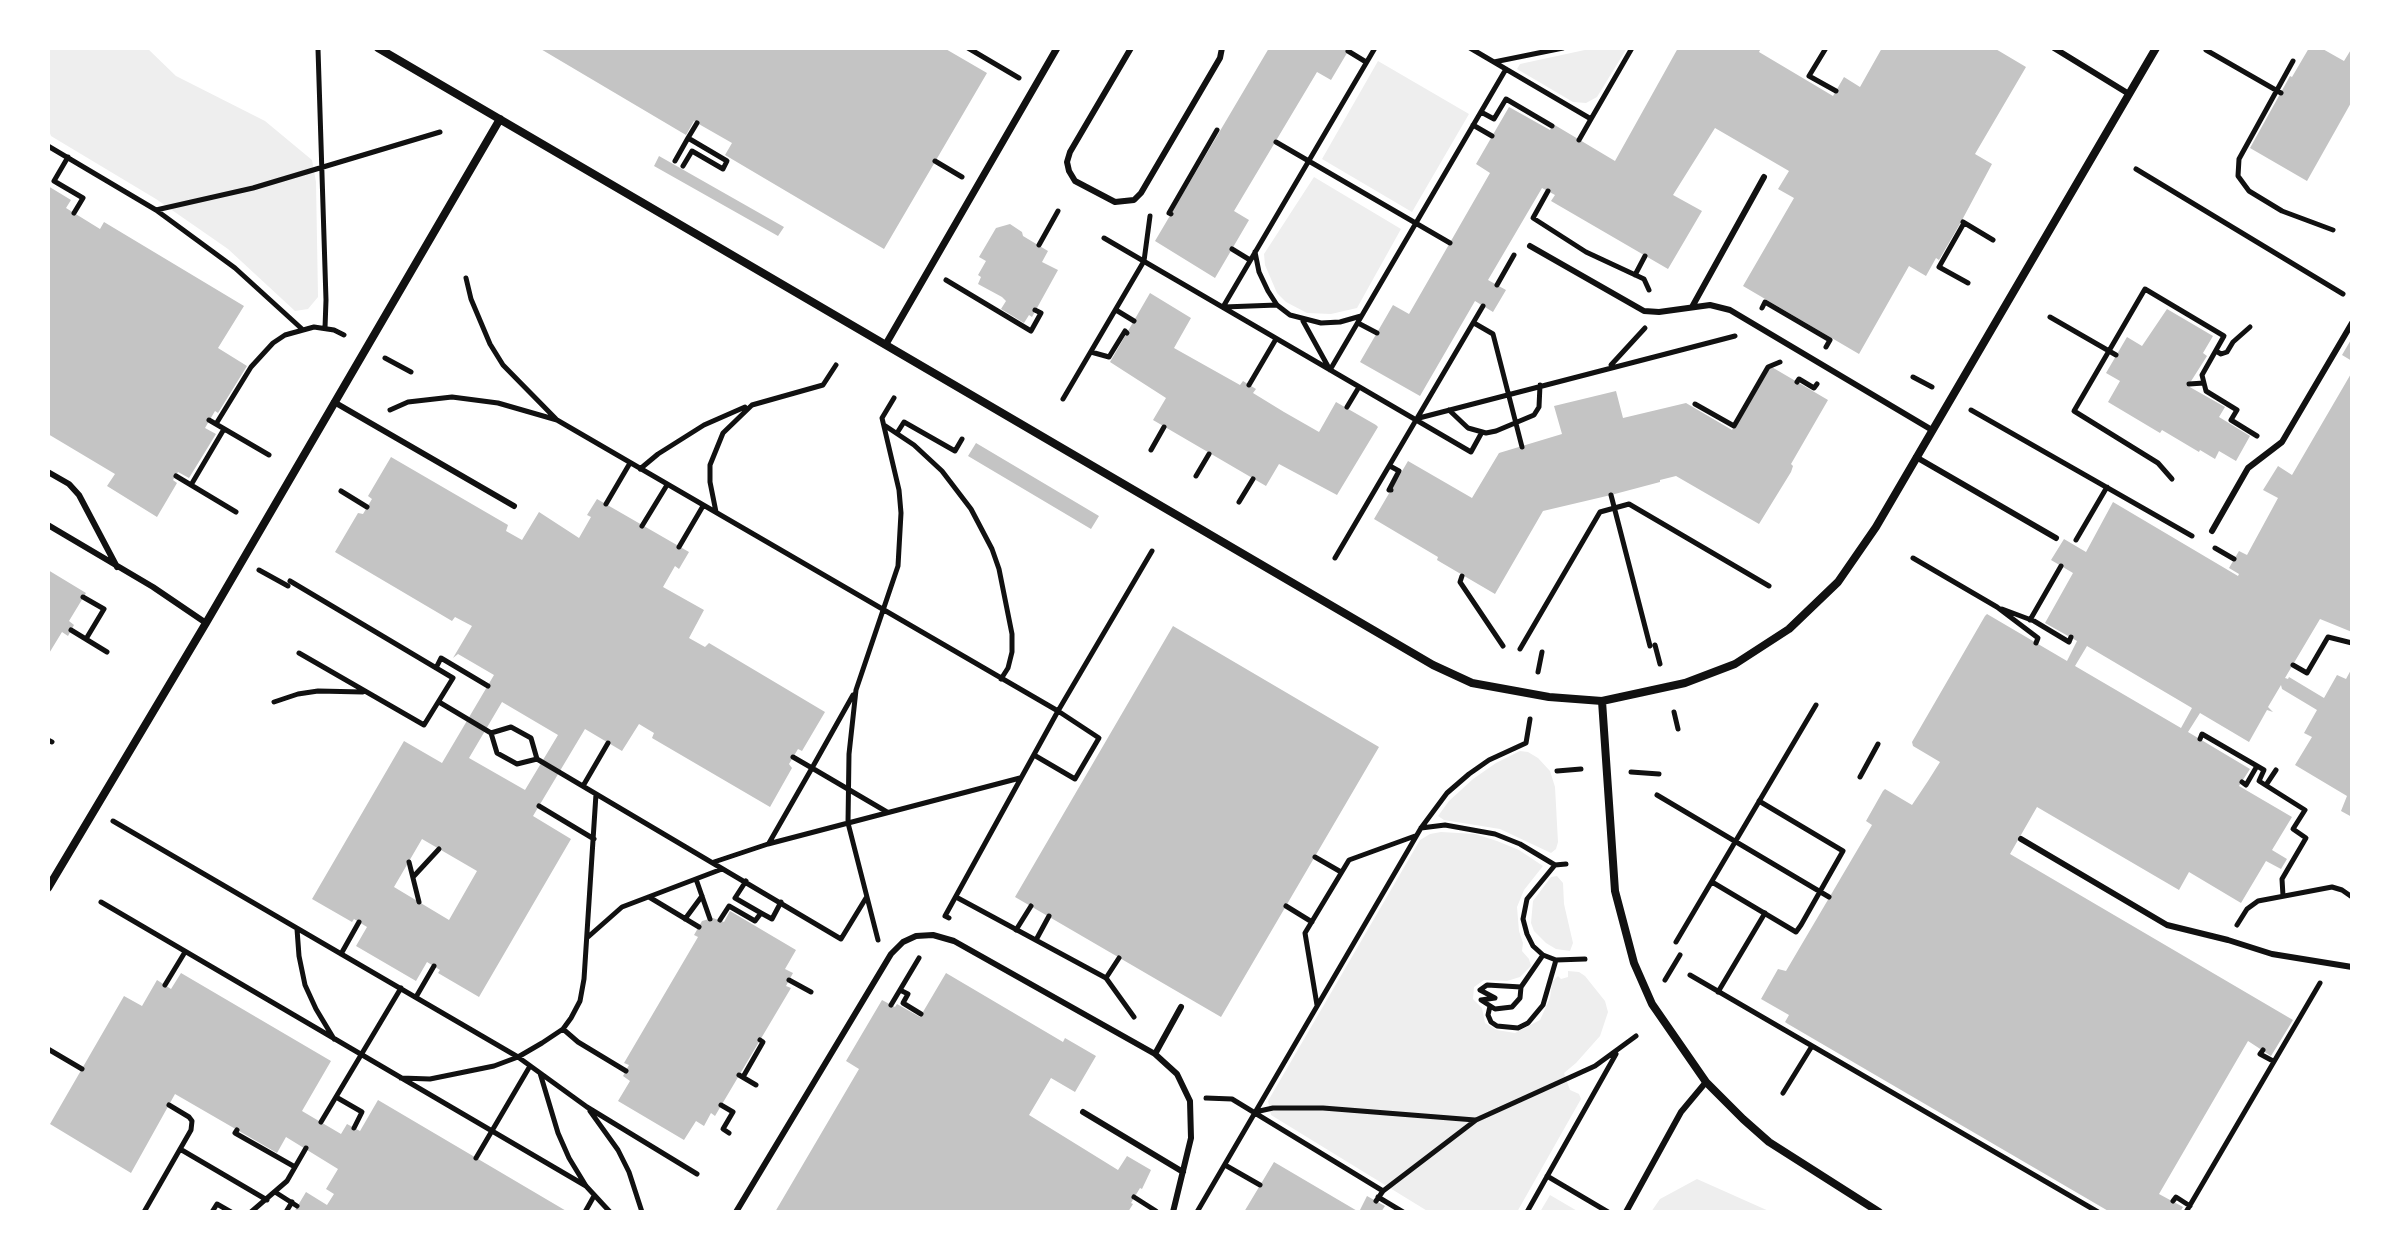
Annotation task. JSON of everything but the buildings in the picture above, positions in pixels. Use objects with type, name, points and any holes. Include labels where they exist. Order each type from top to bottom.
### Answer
[{"type":"street","points":[[378,48],[1433,665],[1472,683],[1549,697],[1602,701],[1667,688],[1747,658],[1789,629],[1838,582],[1876,527],[2156,48]]},
{"type":"street","points":[[886,344],[1057,48]]},
{"type":"street","points":[[48,888],[500,119]]},
{"type":"street","points":[[1602,701],[1615,891],[1623,930],[1652,1004],[1706,1082],[1769,1142],[1879,1212]]},
{"type":"lane","points":[[1131,48],[1067,162],[1075,181],[1115,202],[1134,200],[1141,193],[1220,58],[1222,48]]},
{"type":"lane","points":[[2054,48],[2129,94]]},
{"type":"lane","points":[[1692,307],[1764,177]]},
{"type":"lane","points":[[1530,246],[1644,311],[1710,305],[1730,310],[1932,430]]},
{"type":"lane","points":[[2212,531],[2248,468],[2282,442],[2352,323]]},
{"type":"lane","points":[[334,402],[514,506]]},
{"type":"lane","points":[[1916,457],[2056,538]]},
{"type":"lane","points":[[48,472],[69,484],[79,495],[117,567]]},
{"type":"lane","points":[[48,525],[206,623]]},
{"type":"lane","points":[[2021,839],[2167,925],[2272,954],[2352,967]]},
{"type":"lane","points":[[736,1212],[891,954],[903,942],[916,936],[933,935],[954,941],[1155,1054],[1177,1074],[1190,1101],[1191,1138],[1173,1212]]},
{"type":"lane","points":[[1155,1054],[1181,1007]]},
{"type":"lane","points":[[1626,1212],[1681,1112],[1706,1082]]},
{"type":"lane","points":[[1083,1112],[1183,1172]]},
{"type":"path","points":[[968,48],[999,67]]},
{"type":"path","points":[[1223,307],[1375,48]]},
{"type":"path","points":[[1470,48],[1591,119]]},
{"type":"path","points":[[1494,62],[1563,48]]},
{"type":"path","points":[[1579,140],[1632,48]]},
{"type":"path","points":[[1826,48],[1809,76],[1836,91]]},
{"type":"path","points":[[318,49],[325,328]]},
{"type":"path","points":[[2206,50],[2278,92]]},
{"type":"path","points":[[1348,51],[1366,62]]},
{"type":"path","points":[[2293,61],[2239,159],[2238,176],[2249,191],[2282,211],[2333,230]]},
{"type":"path","points":[[1330,370],[1506,69]]},
{"type":"path","points":[[1481,112],[1494,119],[1506,99],[1552,126]]},
{"type":"path","points":[[675,161],[697,123]]},
{"type":"path","points":[[1473,125],[1492,136]]},
{"type":"path","points":[[1171,214],[1217,130]]},
{"type":"path","points":[[156,210],[321,169],[440,132]]},
{"type":"path","points":[[683,166],[692,151],[723,169],[727,161],[688,138]]},
{"type":"path","points":[[1276,142],[1450,243]]},
{"type":"path","points":[[48,146],[156,210],[235,268],[302,329]]},
{"type":"path","points":[[68,157],[54,181],[83,198],[74,213]]},
{"type":"path","points":[[935,161],[977,186]]},
{"type":"path","points":[[2136,169],[2343,294]]},
{"type":"path","points":[[1180,175],[1188,179]]},
{"type":"path","points":[[1537,210],[1548,191]]},
{"type":"path","points":[[1039,245],[1058,211]]},
{"type":"path","points":[[1063,399],[1144,261],[1150,216]]},
{"type":"path","points":[[1968,283],[1939,267],[1963,222],[1993,240]]},
{"type":"path","points":[[1104,238],[1471,452],[1482,432]]},
{"type":"path","points":[[1232,249],[1250,260]]},
{"type":"path","points":[[1255,252],[1259,272],[1277,305],[1290,315],[1303,321],[1340,322],[1362,315]]},
{"type":"path","points":[[1635,275],[1645,256]]},
{"type":"path","points":[[928,269],[1031,331],[1041,313],[1035,310]]},
{"type":"path","points":[[466,278],[471,299],[490,344],[503,365],[557,420]]},
{"type":"path","points":[[1497,285],[1501,278]]},
{"type":"path","points":[[2172,479],[2158,463],[2074,411],[2145,289],[2224,336],[2202,375],[2206,391],[2237,410],[2231,420],[2258,436]]},
{"type":"path","points":[[1223,307],[1277,305]]},
{"type":"path","points":[[1335,558],[1483,306]]},
{"type":"path","points":[[1772,307],[1829,338]]},
{"type":"path","points":[[1116,310],[1134,321]]},
{"type":"path","points":[[2050,317],[2116,355]]},
{"type":"path","points":[[1303,321],[1330,370]]},
{"type":"path","points":[[1358,323],[1377,333]]},
{"type":"path","points":[[1474,323],[1493,334],[1522,447]]},
{"type":"path","points":[[2216,351],[2221,354],[2227,352],[2250,327]]},
{"type":"path","points":[[216,424],[261,354],[285,335],[302,329],[325,328],[344,335]]},
{"type":"path","points":[[1418,420],[1509,393],[1764,329]]},
{"type":"path","points":[[1091,352],[1109,357],[1125,331],[1127,333]]},
{"type":"path","points":[[1249,385],[1276,339]]},
{"type":"path","points":[[385,358],[411,372]]},
{"type":"path","points":[[1695,404],[1721,422],[1734,426],[1768,367],[1779,362],[1786,363]]},
{"type":"path","points":[[640,469],[704,425],[752,405],[823,385],[836,365]]},
{"type":"path","points":[[1439,365],[1447,369]]},
{"type":"path","points":[[1797,369],[1818,381],[1814,388],[1799,379],[1797,382]]},
{"type":"path","points":[[1913,377],[1932,387]]},
{"type":"path","points":[[2189,384],[2204,383]]},
{"type":"path","points":[[1449,410],[1468,428],[1482,432],[1517,424],[1534,415],[1539,407],[1540,385]]},
{"type":"path","points":[[1347,407],[1359,387]]},
{"type":"path","points":[[390,410],[408,402],[452,397],[498,403],[557,420],[1058,711],[1106,742]]},
{"type":"path","points":[[878,941],[848,823],[848,789],[851,719],[856,690],[898,566],[899,490],[882,418],[894,398]]},
{"type":"path","points":[[716,513],[710,482],[710,465],[715,448],[723,433],[752,405]]},
{"type":"path","points":[[1971,410],[2196,538]]},
{"type":"path","points":[[209,420],[269,455]]},
{"type":"path","points":[[897,433],[904,422],[955,451],[962,439]]},
{"type":"path","points":[[883,425],[914,445],[942,471],[971,509],[992,549],[1012,634],[1012,652],[1001,679]]},
{"type":"path","points":[[1151,450],[1164,427]]},
{"type":"path","points":[[191,485],[224,429]]},
{"type":"path","points":[[1196,476],[1209,454]]},
{"type":"path","points":[[606,504],[630,463]]},
{"type":"path","points":[[1390,466],[1399,471],[1391,490]]},
{"type":"path","points":[[176,476],[236,512]]},
{"type":"path","points":[[1239,502],[1253,479]]},
{"type":"path","points":[[642,526],[667,485]]},
{"type":"path","points":[[2074,544],[2107,487]]},
{"type":"path","points":[[341,491],[367,507]]},
{"type":"path","points":[[1611,495],[1660,664]]},
{"type":"path","points":[[1520,649],[1600,512],[1629,504],[1769,586]]},
{"type":"path","points":[[679,547],[703,506]]},
{"type":"path","points":[[2209,545],[2234,559]]},
{"type":"path","points":[[945,916],[1058,711],[1152,551]]},
{"type":"path","points":[[1913,558],[1997,607],[2038,638],[2036,643]]},
{"type":"path","points":[[2030,620],[2061,566]]},
{"type":"path","points":[[258,569],[453,678],[424,725],[299,653]]},
{"type":"path","points":[[1462,576],[1460,582],[1503,646]]},
{"type":"path","points":[[83,597],[104,609],[86,639]]},
{"type":"path","points":[[1997,607],[2030,620],[2069,642],[2071,637]]},
{"type":"path","points":[[71,630],[107,652]]},
{"type":"path","points":[[2293,665],[2307,673],[2328,637],[2352,643]]},
{"type":"path","points":[[1538,672],[1542,652]]},
{"type":"path","points":[[436,668],[441,658],[488,686]]},
{"type":"path","points":[[768,844],[856,690]]},
{"type":"path","points":[[274,702],[318,691],[367,692]]},
{"type":"path","points":[[439,702],[491,733],[497,753],[517,764],[537,759]]},
{"type":"path","points":[[1676,942],[1816,705]]},
{"type":"path","points":[[1674,712],[1678,729]]},
{"type":"path","points":[[1197,1212],[1421,828],[1447,793],[1469,774],[1489,760],[1526,743],[1530,719]]},
{"type":"path","points":[[491,733],[511,727],[531,738],[537,759],[841,939],[867,897]]},
{"type":"path","points":[[2200,739],[2202,734],[2264,770],[2259,781],[2305,810],[2293,829],[2306,838],[2286,866],[2282,879],[2283,896]]},
{"type":"path","points":[[1034,755],[1078,781],[1099,738]]},
{"type":"path","points":[[583,786],[608,743]]},
{"type":"path","points":[[1860,777],[1878,744]]},
{"type":"path","points":[[793,757],[888,812]]},
{"type":"path","points":[[2242,782],[2246,785],[2257,766]]},
{"type":"path","points":[[1557,771],[1581,769]]},
{"type":"path","points":[[2266,785],[2276,770]]},
{"type":"path","points":[[1631,772],[1659,774]]},
{"type":"path","points":[[713,862],[768,844],[1021,778]]},
{"type":"path","points":[[400,1078],[430,1079],[465,1074],[518,1057],[563,1029],[580,1001],[588,937],[596,794]]},
{"type":"path","points":[[1657,795],[1829,897]]},
{"type":"path","points":[[1712,882],[1796,932],[1820,892],[1843,851],[1759,801]]},
{"type":"path","points":[[539,806],[594,839]]},
{"type":"path","points":[[113,821],[518,1057],[587,1107],[697,1174]]},
{"type":"path","points":[[1421,828],[1445,825],[1495,834],[1520,844],[1555,865],[1566,864]]},
{"type":"path","points":[[1317,1005],[1305,933],[1349,860],[1416,836]]},
{"type":"path","points":[[414,877],[439,849]]},
{"type":"path","points":[[1315,857],[1341,872]]},
{"type":"path","points":[[409,862],[419,902]]},
{"type":"path","points":[[1555,865],[1527,899],[1523,919],[1527,934],[1533,946],[1543,955],[1556,960],[1585,959]]},
{"type":"path","points":[[588,937],[622,907],[723,868]]},
{"type":"path","points":[[696,879],[710,919]]},
{"type":"path","points":[[746,881],[735,898],[772,919],[781,902]]},
{"type":"path","points":[[2228,940],[2252,904],[2332,887],[2352,897]]},
{"type":"path","points":[[685,919],[702,896]]},
{"type":"path","points":[[648,897],[699,927]]},
{"type":"path","points":[[956,897],[1106,978],[1133,1016]]},
{"type":"path","points":[[101,902],[586,1186]]},
{"type":"path","points":[[720,920],[729,906],[755,921],[761,913]]},
{"type":"path","points":[[1016,930],[1031,906]]},
{"type":"path","points":[[1286,906],[1312,922]]},
{"type":"path","points":[[1718,992],[1765,913]]},
{"type":"path","points":[[1036,940],[1049,916]]},
{"type":"path","points":[[341,954],[359,922]]},
{"type":"path","points":[[297,928],[305,985],[335,1040]]},
{"type":"path","points":[[891,1005],[925,948]]},
{"type":"path","points":[[165,985],[185,952]]},
{"type":"path","points":[[1521,987],[1487,985],[1480,990],[1495,998],[1481,1000],[1503,1009],[1512,1007],[1520,998],[1521,987],[1543,955]]},
{"type":"path","points":[[1665,980],[1680,955]]},
{"type":"path","points":[[1106,978],[1119,958]]},
{"type":"path","points":[[1490,1006],[1488,1015],[1497,1026],[1518,1028],[1528,1023],[1543,1005],[1556,960]]},
{"type":"path","points":[[416,997],[434,966]]},
{"type":"path","points":[[1690,975],[2098,1212]]},
{"type":"path","points":[[789,980],[811,992]]},
{"type":"path","points":[[2173,1201],[2176,1197],[2188,1209],[2317,985],[2325,981]]},
{"type":"path","points":[[321,1122],[401,988]]},
{"type":"path","points":[[900,990],[908,994],[903,1003],[921,1014]]},
{"type":"path","points":[[563,1029],[578,1042],[626,1071]]},
{"type":"path","points":[[1403,1212],[1377,1199],[1383,1191],[1476,1120],[1571,1079],[1636,1036]]},
{"type":"path","points":[[756,1085],[741,1076],[763,1042],[760,1040]]},
{"type":"path","points":[[1783,1093],[1812,1046]]},
{"type":"path","points":[[48,1049],[82,1069]]},
{"type":"path","points":[[1527,1212],[1619,1049]]},
{"type":"path","points":[[2263,1050],[2260,1054],[2273,1061]]},
{"type":"path","points":[[476,1158],[530,1066]]},
{"type":"path","points":[[540,1073],[558,1133],[586,1186],[610,1212]]},
{"type":"path","points":[[336,1097],[362,1112],[354,1128]]},
{"type":"path","points":[[1190,1101],[1219,1097],[1232,1099],[1383,1191]]},
{"type":"path","points":[[144,1212],[191,1130],[192,1121],[169,1105]]},
{"type":"path","points":[[721,1105],[733,1112],[723,1129],[729,1133]]},
{"type":"path","points":[[587,1107],[624,1161],[642,1212]]},
{"type":"path","points":[[1255,1112],[1273,1108],[1323,1108],[1476,1120]]},
{"type":"path","points":[[237,1130],[235,1133],[295,1167]]},
{"type":"path","points":[[251,1212],[287,1181],[306,1148]]},
{"type":"path","points":[[180,1149],[267,1200]]},
{"type":"path","points":[[1225,1165],[1260,1185]]},
{"type":"path","points":[[1547,1176],[1608,1212]]},
{"type":"path","points":[[275,1192],[294,1204],[286,1212]]},
{"type":"path","points":[[585,1212],[594,1196]]},
{"type":"path","points":[[1134,1197],[1157,1212]]},
{"type":"path","points":[[212,1212],[217,1204],[231,1212]]},
{"type":"shaded area","points":[[48,48],[147,48],[176,76],[265,121],[312,160],[316,182],[318,297],[308,309],[295,311],[228,249],[156,199],[51,136],[48,128]]},
{"type":"shaded area","points":[[1594,48],[1627,48],[1597,97],[1586,103],[1573,102],[1517,69],[1520,64]]},
{"type":"shaded area","points":[[1378,61],[1469,114],[1412,212],[1322,159]]},
{"type":"shaded area","points":[[1314,177],[1401,229],[1357,308],[1331,314],[1307,313],[1286,302],[1277,293],[1265,265],[1264,254]]},
{"type":"shaded area","points":[[1520,751],[1538,758],[1550,771],[1555,787],[1558,842],[1551,853],[1500,829],[1444,820],[1438,816],[1473,779]]},
{"type":"shaded area","points":[[1441,832],[1475,834],[1497,841],[1519,850],[1543,866],[1524,890],[1517,907],[1522,951],[1531,966],[1520,977],[1507,981],[1484,980],[1474,987],[1473,999],[1482,1008],[1485,1023],[1497,1030],[1515,1033],[1540,1020],[1550,998],[1552,982],[1558,976],[1561,979],[1568,977],[1568,971],[1585,976],[1605,1001],[1608,1012],[1600,1036],[1564,1073],[1570,1090],[1579,1094],[1581,1099],[1517,1212],[1429,1212],[1271,1115],[1268,1101],[1420,840]]},
{"type":"shaded area","points":[[1557,876],[1563,883],[1564,904],[1573,943],[1570,951],[1556,949],[1546,943],[1531,923],[1533,901],[1551,877]]},
{"type":"shaded area","points":[[1697,1179],[1771,1212],[1651,1212],[1660,1199]]},
{"type":"shaded area","points":[[1550,1195],[1579,1212],[1540,1212]]}]
